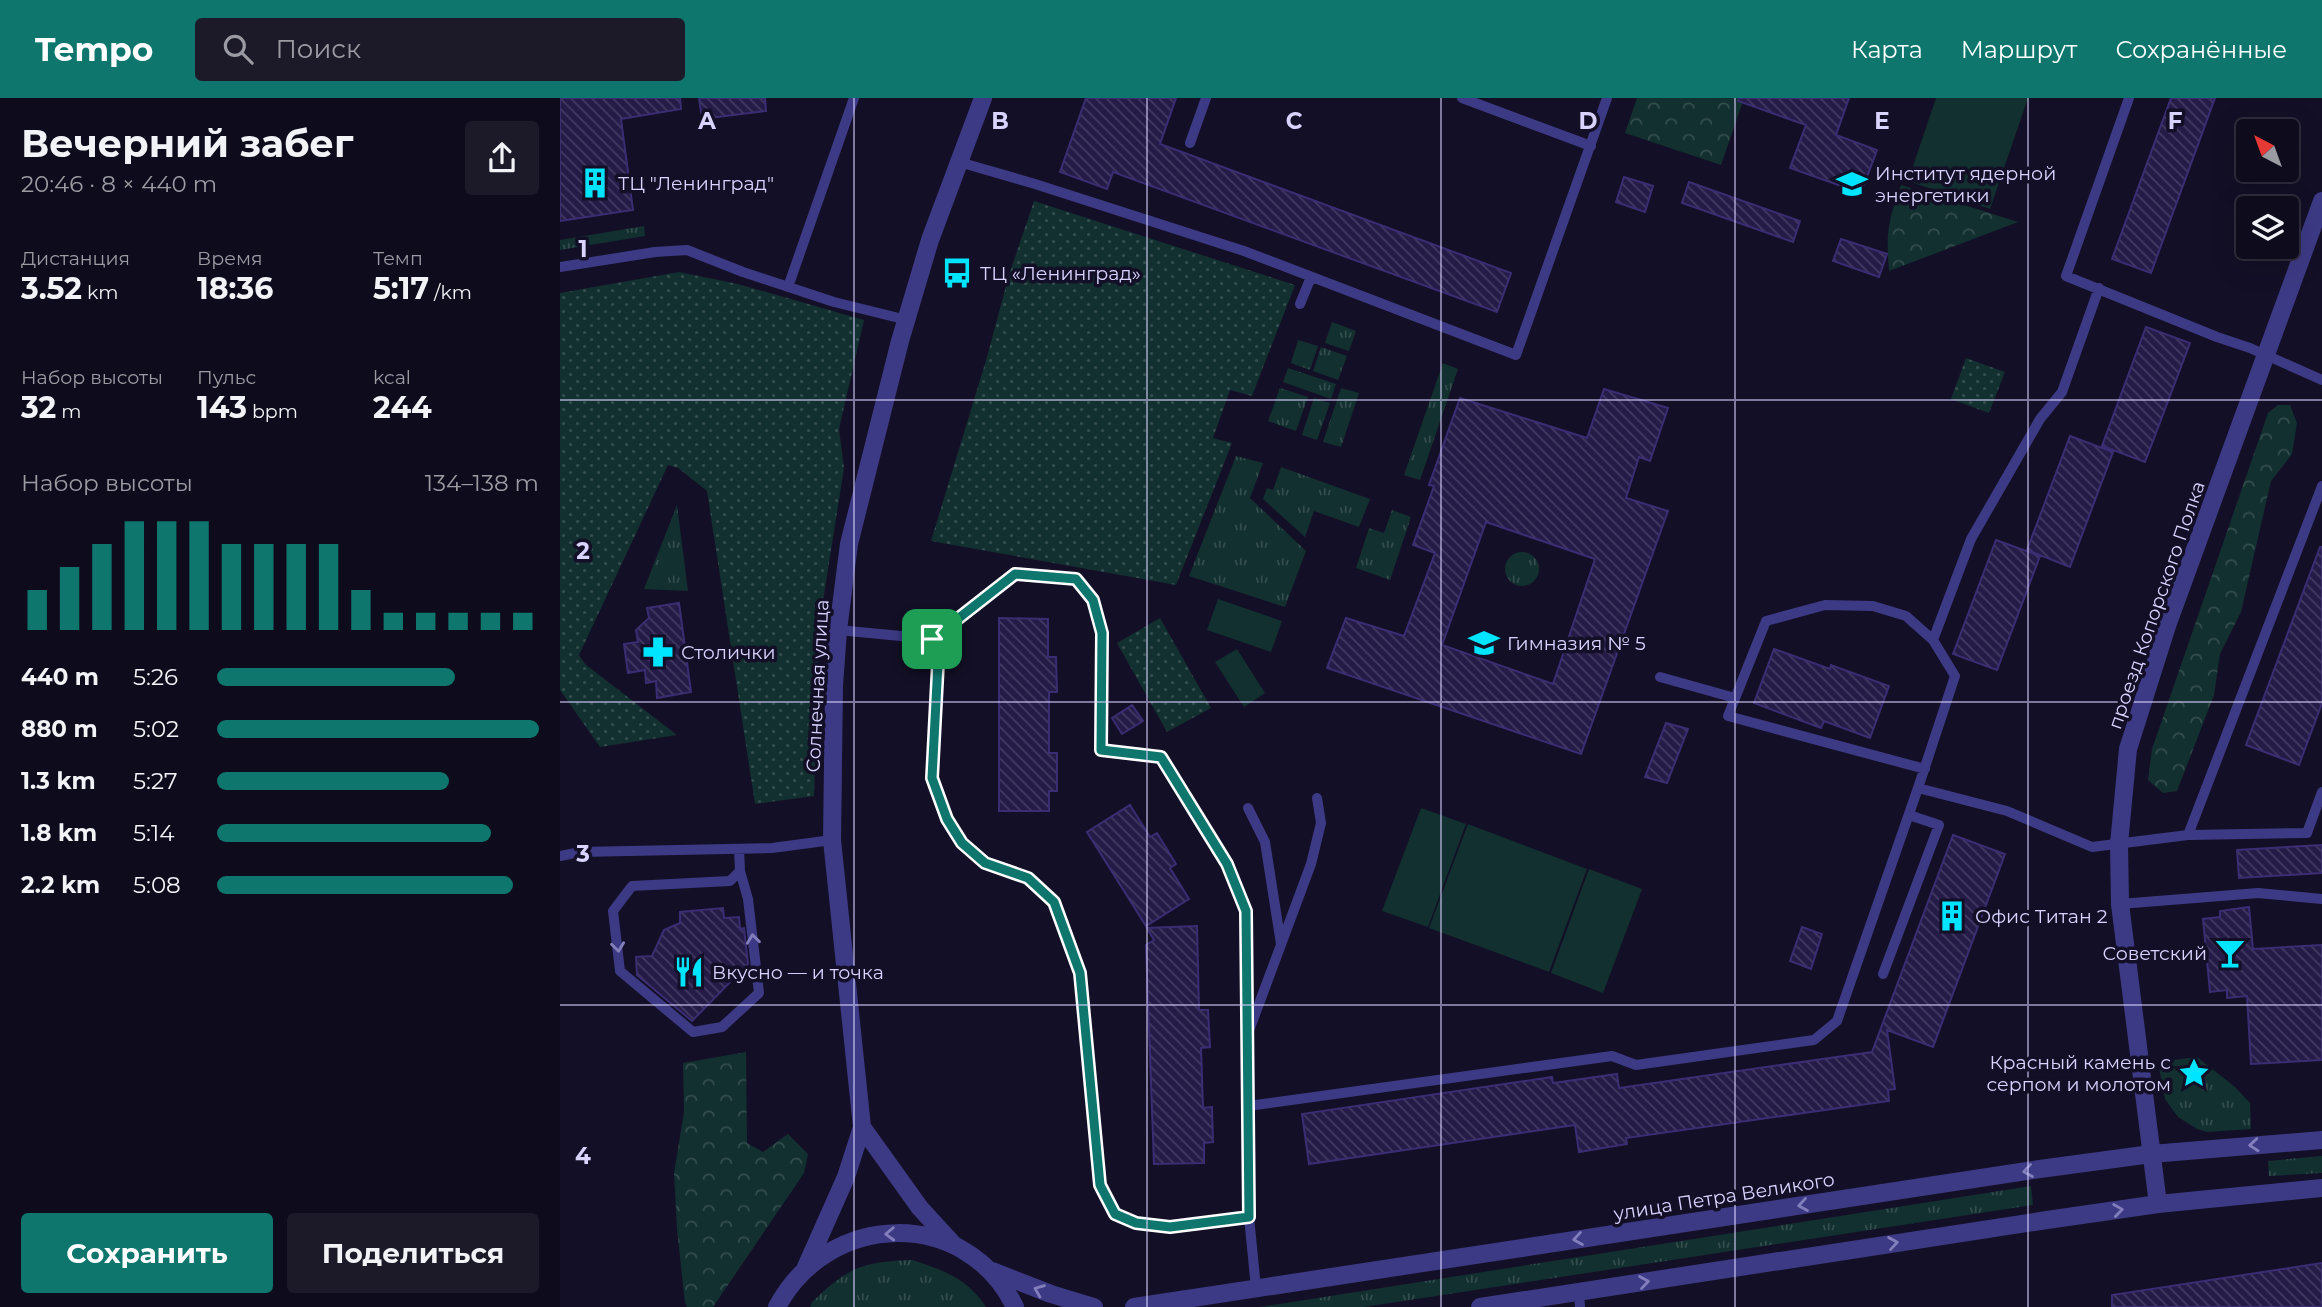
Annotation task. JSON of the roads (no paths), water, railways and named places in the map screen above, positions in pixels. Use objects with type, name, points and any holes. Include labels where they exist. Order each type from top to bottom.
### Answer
[{"type":"street","name":"Солнечная улица","points":[[806,1267],[846,1177],[862,1127],[832,840],[834,686],[849,544],[906,320],[930,240],[983,98]]},
{"type":"street","name":"проезд Копорского Полка","points":[[2158,1204],[2120,904],[2119,845],[2128,750],[2167,626],[2322,201]]},
{"type":"street","name":"Солнечная улица","points":[[862,1127],[920,1208],[956,1247]]},
{"type":"street","name":"улица Петра Великого","points":[[1134,1307],[2040,1169],[2151,1154],[2322,1140]]},
{"type":"street","points":[[1480,1307],[1580,1299],[2158,1204],[2322,1188]]},
{"type":"street","points":[[777,1307],[786,1289],[806,1267],[840,1245],[878,1234],[918,1235],[956,1247],[1000,1283],[1015,1307]]},
{"type":"street","points":[[986,1269],[1094,1307]]},
{"type":"lane","points":[[788,287],[854,98]]},
{"type":"lane","points":[[1190,143],[1206,98]]},
{"type":"lane","points":[[1462,98],[1591,146]]},
{"type":"lane","points":[[960,162],[1244,251],[1516,355],[1607,98]]},
{"type":"lane","points":[[2129,98],[2066,276],[2322,380]]},
{"type":"lane","points":[[560,267],[655,252],[687,250],[834,302],[906,320]]},
{"type":"lane","points":[[1300,304],[1311,277]]},
{"type":"lane","points":[[1933,640],[1971,539],[2040,419],[2062,392],[2099,288]]},
{"type":"lane","points":[[2188,835],[2322,486]]},
{"type":"lane","points":[[838,630],[932,639],[1015,574],[1076,579],[1093,600],[1102,633],[1101,750],[1161,757],[1227,864],[1246,911],[1249,1217],[1256,1288]]},
{"type":"lane","points":[[1248,1106],[1612,1056],[1636,1065],[1814,1040],[1837,1021],[1925,769],[1955,676],[1933,640],[1906,616],[1873,606],[1825,605],[1766,621],[1728,716],[1925,769]]},
{"type":"lane","points":[[932,639],[938,663],[932,778],[947,819],[962,843],[985,863],[1028,878],[1054,902],[1080,973],[1100,1185],[1115,1214],[1136,1223],[1170,1227],[1249,1217]]},
{"type":"lane","points":[[1660,677],[1735,698]]},
{"type":"lane","points":[[1918,788],[2007,811],[2092,848],[2188,835],[2307,833],[2322,792]]},
{"type":"lane","points":[[1247,1038],[1314,854],[1321,822],[1317,798]]},
{"type":"lane","points":[[1248,808],[1265,842],[1281,945]]},
{"type":"lane","points":[[1883,974],[1939,825],[1909,815]]},
{"type":"lane","points":[[560,856],[580,852],[772,848],[832,840]]},
{"type":"lane","points":[[739,849],[740,871],[748,899],[760,993],[722,1027],[693,1032],[620,971],[613,911],[632,886],[730,881],[740,871]]},
{"type":"lane","points":[[2120,904],[2258,893],[2322,900]]},
{"type":"place","name":"ТЦ \"Ленинград\"","points":[[595,183]]},
{"type":"place","name":"Институт ядерной энергетики","points":[[1852,184]]},
{"type":"place","name":"ТЦ «Ленинград»","points":[[957,273]]},
{"type":"place","name":"Гимназия № 5","points":[[1484,643]]},
{"type":"place","name":"Столички","points":[[658,652]]},
{"type":"place","name":"Офис Титан 2","points":[[1952,916]]},
{"type":"place","name":"Советский","points":[[2230,953]]},
{"type":"place","name":"Вкусно — и точка","points":[[689,972]]},
{"type":"place","name":"Красный камень с серпом и молотом","points":[[2194,1073]]}]
